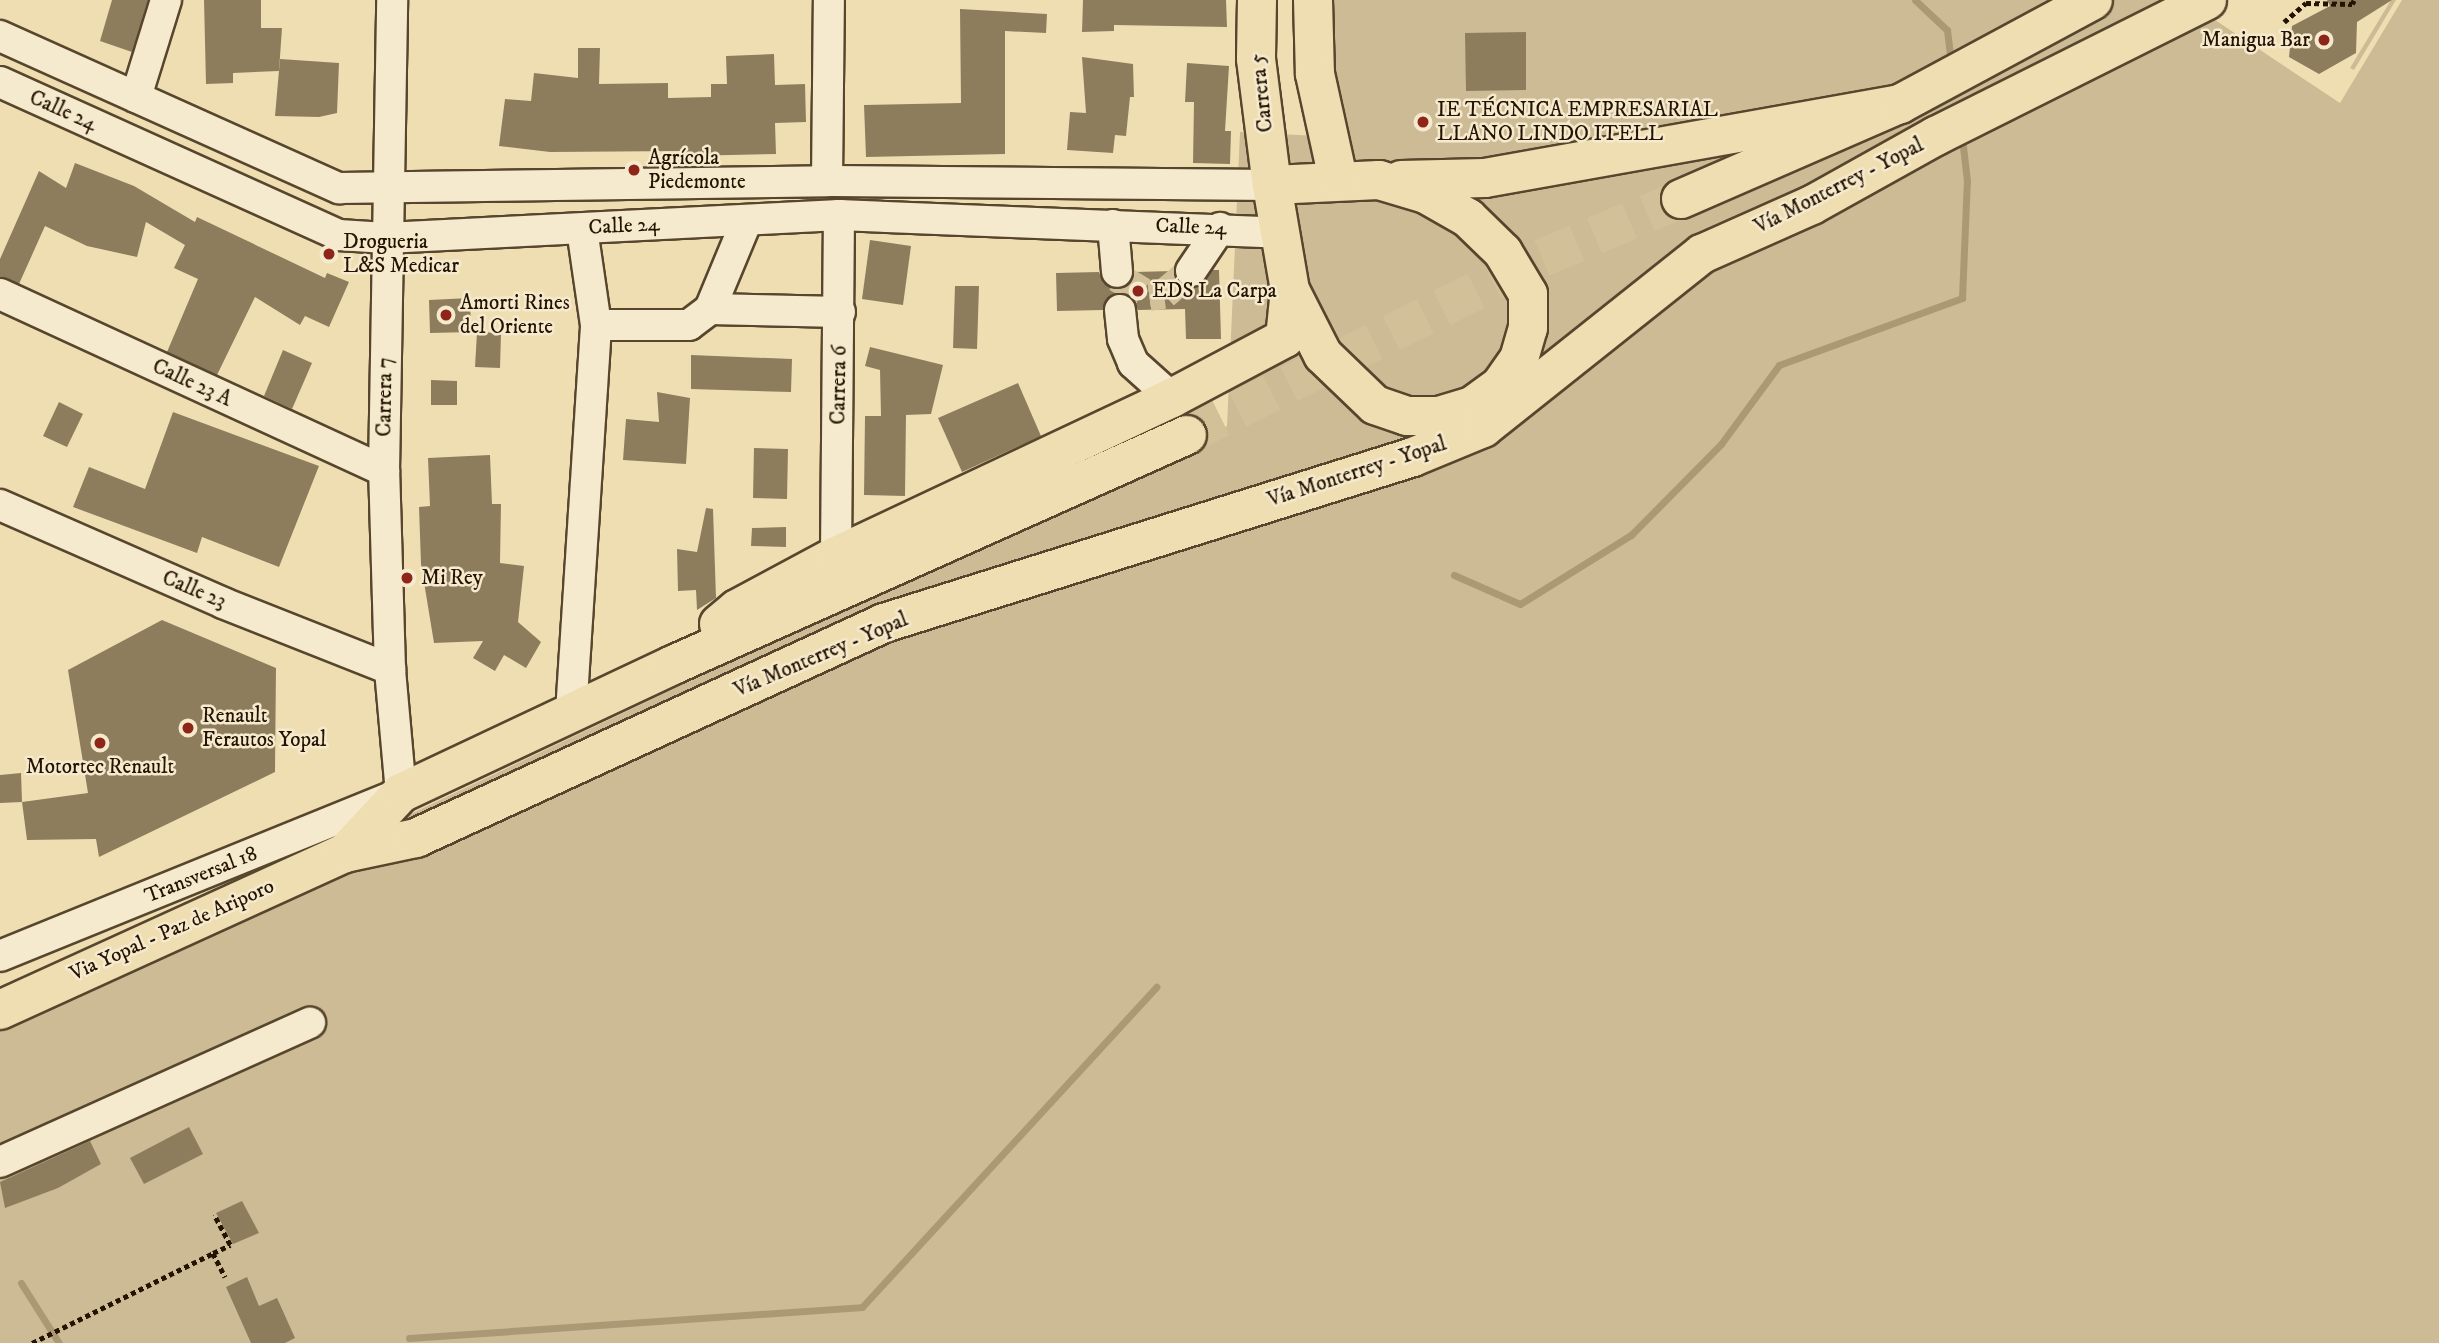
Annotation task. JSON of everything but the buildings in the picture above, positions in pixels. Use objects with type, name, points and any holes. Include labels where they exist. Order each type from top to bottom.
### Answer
[{"type":"main road","name":"Carrera 5","points":[[1256,0],[1256,59],[1272,185],[1290,290]]},
{"type":"main road","points":[[1313,0],[1315,74],[1338,179]]},
{"type":"main road","points":[[1681,199],[1911,98],[2093,0]]},
{"type":"main road","name":"Vía Monterrey - Yopal","points":[[345,853],[416,838],[884,624],[1413,457],[1483,428],[1702,254],[1812,205],[1936,136],[2207,0]]},
{"type":"main road","points":[[1272,185],[1338,179],[1485,178],[1911,98]]},
{"type":"main road","points":[[1379,180],[1426,194],[1468,218],[1503,252],[1528,294],[1525,338],[1519,359],[1500,386]]},
{"type":"main road","points":[[884,624],[1472,406],[1702,254]]},
{"type":"main road","points":[[1290,290],[1317,344],[1347,382],[1375,405],[1406,416],[1439,416]]},
{"type":"main road","points":[[673,665],[737,608],[836,556],[1172,398],[1285,338],[1290,290]]},
{"type":"main road","points":[[345,853],[401,793],[673,665],[1187,435]]},
{"type":"main road","name":"Via Yopal - Paz de Ariporo","points":[[0,1010],[345,853]]},
{"type":"street","points":[[136,97],[166,0]]},
{"type":"street","name":"Carrera 7","points":[[392,0],[384,471],[390,669],[401,793]]},
{"type":"street","points":[[827,181],[829,0]]},
{"type":"street","name":"Calle 24","points":[[0,36],[339,188],[389,190],[827,181],[1272,185]]},
{"type":"street","name":"Calle 24","points":[[0,82],[339,235],[386,239],[839,215],[1220,228],[1281,233]]},
{"type":"street","name":"Carrera 6","points":[[836,556],[839,215]]},
{"type":"street","points":[[596,324],[689,325],[710,309],[747,220]]},
{"type":"street","points":[[1113,225],[1117,272]]},
{"type":"street","points":[[1191,271],[1220,228]]},
{"type":"street","points":[[571,713],[596,324],[582,229]]},
{"type":"street","name":"Calle 23 A","points":[[0,294],[384,471]]},
{"type":"street","points":[[710,309],[840,312]]},
{"type":"street","points":[[1120,310],[1123,339],[1133,363],[1172,398]]},
{"type":"street","name":"Calle 23","points":[[0,505],[223,603],[390,669]]},
{"type":"street","name":"Transversal 18","points":[[0,956],[401,793]]},
{"type":"street","points":[[0,1162],[310,1023]]},
{"type":"path","points":[[2284,22],[2306,3],[2352,4],[2354,0]]},
{"type":"path","points":[[32,1343],[230,1245],[214,1215]]},
{"type":"path","points":[[213,1253],[226,1277]]},
{"type":"shaded area","points":[[1323,0],[2226,0],[2203,12],[2340,103],[2402,0],[2439,0],[2439,1343],[0,1343],[0,1000],[400,819],[1227,426],[1240,132],[1337,137]]},
{"type":"shaded area","points":[[2391,0],[2396,0],[2354,70],[2350,68]]},
{"type":"waterway","points":[[1915,0],[1947,30],[1951,64]]},
{"type":"waterway","points":[[1454,575],[1520,604],[1631,535],[1721,444],[1779,365],[1962,298],[1967,181],[1962,138]]},
{"type":"waterway","points":[[409,1338],[862,1307],[1156,987]]},
{"type":"waterway","points":[[21,1283],[59,1343]]},
{"type":"tunnel","points":[[1187,435],[1542,258],[1681,199]]},
{"type":"tunnel","points":[[1117,277],[1149,296],[1164,294],[1191,271]]},
{"type":"place","name":"Manigua Bar","points":[[2324,40]]},
{"type":"place","name":"IE TÉCNICA EMPRESARIAL LLANO LINDO ITELL","points":[[1423,122]]},
{"type":"place","name":"Agrícola Piedemonte","points":[[634,170]]},
{"type":"place","name":"Drogueria L&S Medicar","points":[[329,254]]},
{"type":"place","name":"EDS La Carpa","points":[[1138,291]]},
{"type":"place","name":"Amorti Rines del Oriente","points":[[446,315]]},
{"type":"place","name":"Mi Rey","points":[[407,578]]},
{"type":"place","name":"Renault Ferautos Yopal","points":[[188,728]]},
{"type":"place","name":"Motortec Renault","points":[[100,743]]}]
